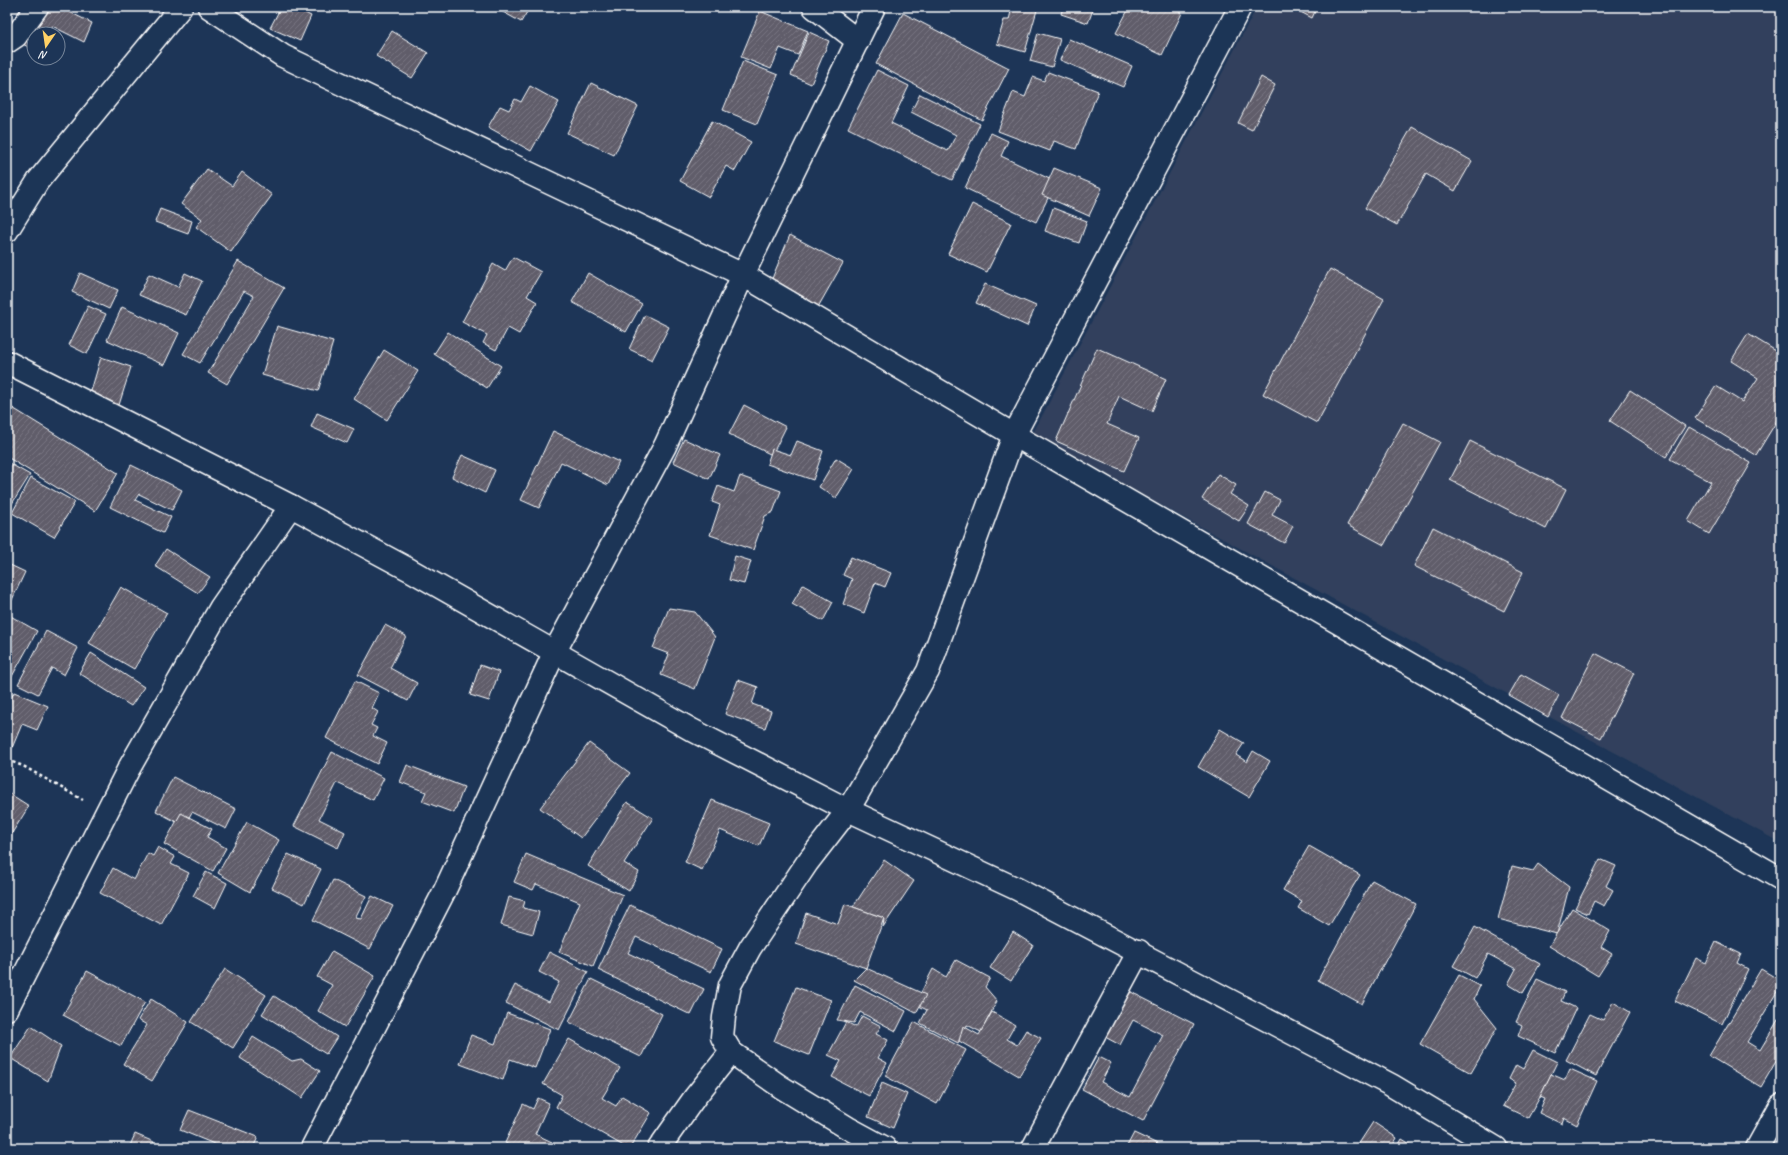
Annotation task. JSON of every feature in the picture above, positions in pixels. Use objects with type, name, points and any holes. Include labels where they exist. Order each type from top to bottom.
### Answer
[{"type":"street","points":[[7,42],[16,36],[37,7]]},
{"type":"street","points":[[7,231],[38,181],[181,7]]},
{"type":"street","points":[[814,7],[858,41]]},
{"type":"street","points":[[312,1148],[445,890],[555,652],[665,446],[743,275],[874,7]]},
{"type":"street","points":[[885,1148],[848,1128],[781,1087],[731,1052],[722,1037],[730,985],[750,948],[807,863],[848,810],[928,671],[1014,435],[1240,7]]},
{"type":"street","points":[[215,8],[283,56],[743,275],[1014,435],[1781,879]]},
{"type":"street","points":[[7,362],[292,506],[692,730],[848,810],[1017,889],[1139,951],[1391,1085],[1496,1148]]},
{"type":"street","points":[[7,1009],[128,770],[221,607],[292,506]]},
{"type":"street","points":[[1033,1148],[1139,951]]},
{"type":"street","points":[[659,1148],[695,1097],[731,1052]]},
{"type":"street","points":[[1757,1148],[1781,1105]]},
{"type":"path","points":[[7,760],[23,766],[106,813]]},
{"type":"shaded area","points":[[1257,7],[1781,7],[1781,843],[1032,435]]},
{"type":"building","points":[[35,7],[59,7],[92,23],[84,42],[66,33],[66,26],[26,26]]},
{"type":"building","points":[[281,7],[293,7],[311,16],[300,41],[270,28]]},
{"type":"building","points":[[494,7],[530,7],[521,22]]},
{"type":"building","points":[[1012,7],[1027,7],[1037,10],[1025,52],[997,44],[1004,20],[1009,20]]},
{"type":"building","points":[[1063,7],[1094,7],[1088,23],[1061,14]]},
{"type":"building","points":[[1123,7],[1169,7],[1182,13],[1162,55],[1116,33],[1128,10]]},
{"type":"building","points":[[1291,7],[1317,7],[1312,18]]},
{"type":"building","points":[[760,11],[808,31],[798,55],[780,48],[771,69],[741,57]]},
{"type":"building","points":[[903,13],[1009,68],[982,120],[876,64]]},
{"type":"building","points":[[26,27],[26,46],[19,42]]},
{"type":"building","points":[[392,31],[428,53],[412,78],[376,56]]},
{"type":"building","points":[[809,32],[829,41],[811,84],[791,75]]},
{"type":"building","points":[[1038,33],[1060,39],[1052,67],[1030,61]]},
{"type":"building","points":[[1069,39],[1132,66],[1123,87],[1060,60]]},
{"type":"building","points":[[743,61],[778,75],[757,124],[723,110]]},
{"type":"building","points":[[877,70],[909,86],[891,123],[948,151],[956,135],[911,112],[920,94],[980,124],[952,180],[848,128]]},
{"type":"building","points":[[1048,72],[1098,91],[1076,149],[1054,141],[1050,151],[998,131],[1013,92],[1025,97],[1033,77],[1044,81]]},
{"type":"building","points":[[1261,77],[1275,85],[1252,130],[1238,123]]},
{"type":"building","points":[[591,83],[638,106],[614,155],[567,133]]},
{"type":"building","points":[[530,86],[559,102],[531,151],[488,127],[500,106],[509,110],[515,99],[521,102]]},
{"type":"building","points":[[712,121],[751,142],[735,171],[726,166],[709,197],[680,181]]},
{"type":"building","points":[[1412,127],[1472,161],[1455,191],[1426,174],[1397,225],[1365,208]]},
{"type":"building","points":[[991,133],[1008,141],[1001,156],[1056,182],[1036,222],[965,188]]},
{"type":"building","points":[[1054,168],[1102,188],[1089,216],[1042,195]]},
{"type":"building","points":[[207,169],[232,186],[242,172],[272,195],[231,252],[196,227],[202,219],[181,204]]},
{"type":"building","points":[[972,204],[1011,223],[987,272],[948,254]]},
{"type":"building","points":[[1053,208],[1087,221],[1079,243],[1045,231]]},
{"type":"building","points":[[160,209],[192,221],[188,234],[155,222]]},
{"type":"building","points":[[790,235],[843,263],[818,307],[771,281]]},
{"type":"building","points":[[513,257],[541,272],[527,296],[537,302],[519,334],[508,328],[496,350],[483,343],[487,335],[462,322],[493,264],[505,271]]},
{"type":"building","points":[[238,261],[284,288],[227,384],[208,373],[254,296],[244,291],[200,363],[183,354]]},
{"type":"building","points":[[1330,269],[1384,299],[1317,423],[1263,394]]},
{"type":"building","points":[[80,273],[118,290],[109,309],[72,292]]},
{"type":"building","points":[[185,273],[202,281],[186,315],[139,295],[149,274],[178,287]]},
{"type":"building","points":[[588,273],[642,304],[626,332],[572,302]]},
{"type":"building","points":[[985,284],[1036,306],[1027,326],[976,303]]},
{"type":"building","points":[[88,306],[106,314],[87,354],[69,345]]},
{"type":"building","points":[[122,307],[179,333],[164,365],[107,340]]},
{"type":"building","points":[[645,315],[669,327],[652,360],[629,349]]},
{"type":"building","points":[[277,326],[333,342],[318,391],[262,375]]},
{"type":"building","points":[[448,332],[501,366],[487,388],[434,354]]},
{"type":"building","points":[[1748,334],[1781,354],[1781,414],[1756,455],[1695,418],[1716,386],[1742,402],[1758,378],[1731,361]]},
{"type":"building","points":[[1097,348],[1166,379],[1152,411],[1119,396],[1107,424],[1139,438],[1124,471],[1056,441]]},
{"type":"building","points":[[384,350],[418,371],[387,420],[354,399]]},
{"type":"building","points":[[101,357],[131,367],[118,408],[89,398]]},
{"type":"building","points":[[1630,390],[1685,426],[1666,457],[1610,421]]},
{"type":"building","points":[[744,405],[786,427],[772,455],[729,434]]},
{"type":"building","points":[[11,407],[118,473],[95,511],[7,457],[7,413]]},
{"type":"building","points":[[317,413],[354,429],[347,443],[311,427]]},
{"type":"building","points":[[1403,423],[1440,442],[1384,545],[1347,525]]},
{"type":"building","points":[[1689,427],[1751,463],[1709,534],[1688,521],[1711,482],[1670,459]]},
{"type":"building","points":[[553,431],[619,462],[608,485],[561,462],[539,508],[521,500]]},
{"type":"building","points":[[684,439],[720,455],[709,479],[673,462]]},
{"type":"building","points":[[797,441],[823,451],[813,480],[767,464],[772,449],[791,455]]},
{"type":"building","points":[[1470,441],[1566,489],[1546,529],[1450,480]]},
{"type":"building","points":[[462,455],[495,470],[485,493],[452,477]]},
{"type":"building","points":[[836,458],[854,469],[836,498],[819,487]]},
{"type":"building","points":[[7,462],[30,475],[8,510],[7,509]]},
{"type":"building","points":[[131,465],[182,490],[172,510],[139,494],[135,500],[171,517],[163,533],[110,507]]},
{"type":"building","points":[[1218,474],[1236,485],[1230,494],[1249,506],[1239,521],[1202,499]]},
{"type":"building","points":[[740,476],[781,491],[773,512],[765,516],[753,550],[710,535],[720,505],[712,502],[718,486],[734,492]]},
{"type":"building","points":[[31,478],[75,502],[54,537],[12,513]]},
{"type":"building","points":[[1265,492],[1280,500],[1272,515],[1293,526],[1284,543],[1248,524]]},
{"type":"building","points":[[1433,527],[1523,572],[1504,611],[1414,566]]},
{"type":"building","points":[[166,549],[210,577],[198,593],[155,566]]},
{"type":"building","points":[[735,556],[751,561],[744,584],[729,580]]},
{"type":"building","points":[[851,557],[891,573],[885,587],[875,583],[864,613],[843,604],[852,579],[843,575]]},
{"type":"building","points":[[8,564],[25,572],[11,602],[7,600]]},
{"type":"building","points":[[803,585],[833,602],[823,621],[792,604]]},
{"type":"building","points":[[121,587],[167,613],[134,669],[89,643]]},
{"type":"building","points":[[669,608],[695,612],[715,637],[695,689],[661,675],[669,654],[653,648]]},
{"type":"building","points":[[7,614],[37,631],[10,680],[7,678]]},
{"type":"building","points":[[385,625],[406,636],[390,668],[417,683],[408,701],[358,675]]},
{"type":"building","points":[[46,631],[78,648],[64,675],[52,668],[38,694],[18,684]]},
{"type":"building","points":[[91,653],[144,687],[131,706],[79,673]]},
{"type":"building","points":[[1595,653],[1634,673],[1601,738],[1562,718]]},
{"type":"building","points":[[480,665],[499,672],[489,701],[470,695]]},
{"type":"building","points":[[1521,674],[1559,695],[1548,717],[1509,695]]},
{"type":"building","points":[[738,680],[758,687],[752,704],[771,711],[765,728],[725,714]]},
{"type":"building","points":[[355,681],[379,693],[372,708],[378,712],[371,725],[377,728],[373,736],[387,743],[377,764],[326,738]]},
{"type":"building","points":[[14,692],[48,706],[37,730],[22,724],[7,760],[7,708]]},
{"type":"building","points":[[1220,729],[1244,743],[1236,755],[1247,762],[1253,751],[1270,761],[1249,797],[1198,767]]},
{"type":"building","points":[[589,743],[630,773],[581,838],[540,808]]},
{"type":"building","points":[[332,752],[384,778],[373,800],[337,783],[319,819],[345,832],[338,848],[294,826]]},
{"type":"building","points":[[407,765],[464,787],[454,813],[422,801],[426,792],[400,782]]},
{"type":"building","points":[[173,777],[236,809],[226,829],[192,812],[184,826],[156,811]]},
{"type":"building","points":[[7,792],[29,806],[7,841]]},
{"type":"building","points":[[712,800],[769,823],[759,846],[720,830],[702,870],[685,862]]},
{"type":"building","points":[[627,802],[653,818],[624,863],[639,872],[629,891],[588,866]]},
{"type":"building","points":[[181,813],[212,829],[207,837],[226,848],[213,871],[164,844]]},
{"type":"building","points":[[247,822],[279,840],[250,892],[218,873]]},
{"type":"building","points":[[1309,846],[1360,875],[1329,926],[1298,908],[1302,901],[1283,890]]},
{"type":"building","points":[[158,847],[175,857],[171,864],[189,873],[161,925],[100,893],[113,868],[134,880],[148,853],[153,856]]},
{"type":"building","points":[[288,854],[321,869],[304,904],[272,888]]},
{"type":"building","points":[[526,854],[623,895],[593,966],[559,952],[580,902],[536,884],[533,890],[514,882]]},
{"type":"building","points":[[1600,859],[1616,866],[1606,886],[1613,890],[1604,906],[1594,901],[1588,914],[1575,908]]},
{"type":"building","points":[[884,860],[914,881],[883,927],[884,918],[853,907]]},
{"type":"building","points":[[1538,864],[1569,887],[1557,934],[1498,919],[1512,866],[1533,871]]},
{"type":"building","points":[[206,872],[227,883],[215,908],[193,896]]},
{"type":"building","points":[[333,880],[366,896],[355,918],[361,919],[372,896],[393,906],[370,949],[313,920]]},
{"type":"building","points":[[1372,880],[1416,904],[1362,1004],[1318,980]]},
{"type":"building","points":[[509,897],[525,901],[523,908],[539,912],[533,934],[501,925]]},
{"type":"building","points":[[845,904],[884,918],[866,968],[796,944],[806,913],[838,924]]},
{"type":"building","points":[[630,905],[722,949],[711,972],[636,937],[628,953],[704,989],[691,1015],[598,970]]},
{"type":"building","points":[[1572,908],[1610,931],[1601,947],[1612,954],[1598,976],[1549,946]]},
{"type":"building","points":[[1475,927],[1540,964],[1523,993],[1508,984],[1516,969],[1488,954],[1475,978],[1453,966]]},
{"type":"building","points":[[1013,932],[1033,945],[1011,981],[990,968]]},
{"type":"building","points":[[1716,942],[1741,954],[1737,963],[1748,969],[1722,1024],[1675,1001],[1696,958],[1706,963]]},
{"type":"building","points":[[332,951],[375,976],[345,1027],[318,1011],[332,985],[317,977]]},
{"type":"building","points":[[549,952],[588,972],[559,1030],[506,1003],[515,985],[549,1002],[559,982],[539,972]]},
{"type":"building","points":[[956,960],[990,978],[985,987],[997,1001],[981,1032],[967,1025],[958,1043],[920,1023],[927,1010],[915,1004],[933,969],[946,977]]},
{"type":"building","points":[[866,968],[926,995],[916,1013],[854,980]]},
{"type":"building","points":[[225,969],[266,995],[233,1048],[191,1022]]},
{"type":"building","points":[[1761,969],[1781,981],[1781,985],[1747,1042],[1760,1050],[1781,1015],[1781,1053],[1761,1087],[1709,1056]]},
{"type":"building","points":[[87,971],[145,1002],[121,1046],[63,1015]]},
{"type":"building","points":[[1459,975],[1480,986],[1474,999],[1497,1028],[1471,1073],[1420,1044]]},
{"type":"building","points":[[591,979],[662,1014],[641,1057],[569,1022]]},
{"type":"building","points":[[1537,979],[1565,992],[1561,1001],[1576,1008],[1555,1053],[1518,1036],[1522,1025],[1516,1022]]},
{"type":"building","points":[[855,985],[906,1011],[896,1031],[860,1012],[854,1023],[837,1020]]},
{"type":"building","points":[[796,987],[831,1000],[809,1055],[774,1041]]},
{"type":"building","points":[[1129,991],[1194,1024],[1143,1121],[1082,1089],[1099,1057],[1111,1063],[1101,1082],[1130,1097],[1163,1035],[1133,1020],[1120,1045],[1105,1037]]},
{"type":"building","points":[[274,996],[337,1037],[326,1054],[262,1014]]},
{"type":"building","points":[[151,999],[188,1022],[152,1081],[123,1064],[147,1025],[138,1020]]},
{"type":"building","points":[[1613,1002],[1630,1012],[1596,1076],[1566,1060],[1590,1014],[1603,1020]]},
{"type":"building","points":[[992,1012],[1015,1025],[1007,1039],[1017,1045],[1026,1030],[1041,1038],[1019,1076],[959,1041],[963,1026],[979,1035]]},
{"type":"building","points":[[507,1013],[550,1029],[535,1068],[510,1059],[503,1080],[460,1064],[471,1035],[495,1044]]},
{"type":"building","points":[[862,1016],[881,1026],[876,1034],[888,1040],[878,1058],[887,1063],[869,1096],[832,1077],[841,1061],[828,1055],[846,1022],[856,1027]]},
{"type":"building","points":[[914,1022],[966,1050],[937,1104],[885,1076]]},
{"type":"building","points":[[31,1026],[61,1046],[48,1081],[10,1058]]},
{"type":"building","points":[[253,1037],[292,1061],[301,1059],[320,1071],[302,1098],[240,1058]]},
{"type":"building","points":[[569,1039],[620,1068],[602,1098],[616,1106],[622,1096],[651,1113],[630,1148],[627,1148],[556,1107],[562,1095],[543,1084]]},
{"type":"building","points":[[1533,1050],[1557,1062],[1528,1118],[1503,1106],[1516,1083],[1509,1079],[1516,1065],[1523,1069]]},
{"type":"building","points":[[1570,1069],[1597,1081],[1577,1125],[1564,1118],[1562,1124],[1539,1113],[1545,1099],[1540,1097],[1551,1074],[1565,1080]]},
{"type":"building","points":[[882,1083],[907,1094],[893,1128],[868,1117]]},
{"type":"building","points":[[538,1098],[549,1103],[535,1134],[552,1142],[549,1148],[515,1148],[505,1143],[523,1104],[533,1109]]},
{"type":"building","points":[[189,1110],[258,1137],[253,1148],[224,1148],[180,1130]]},
{"type":"building","points":[[1373,1122],[1397,1138],[1391,1148],[1356,1148]]},
{"type":"building","points":[[1134,1133],[1166,1148],[1126,1148]]},
{"type":"building","points":[[135,1134],[154,1142],[152,1148],[129,1148]]},
{"type":"building","points":[[1402,1139],[1417,1148],[1397,1148]]},
{"type":"building","points":[[786,1142],[796,1148],[784,1148]]}]
